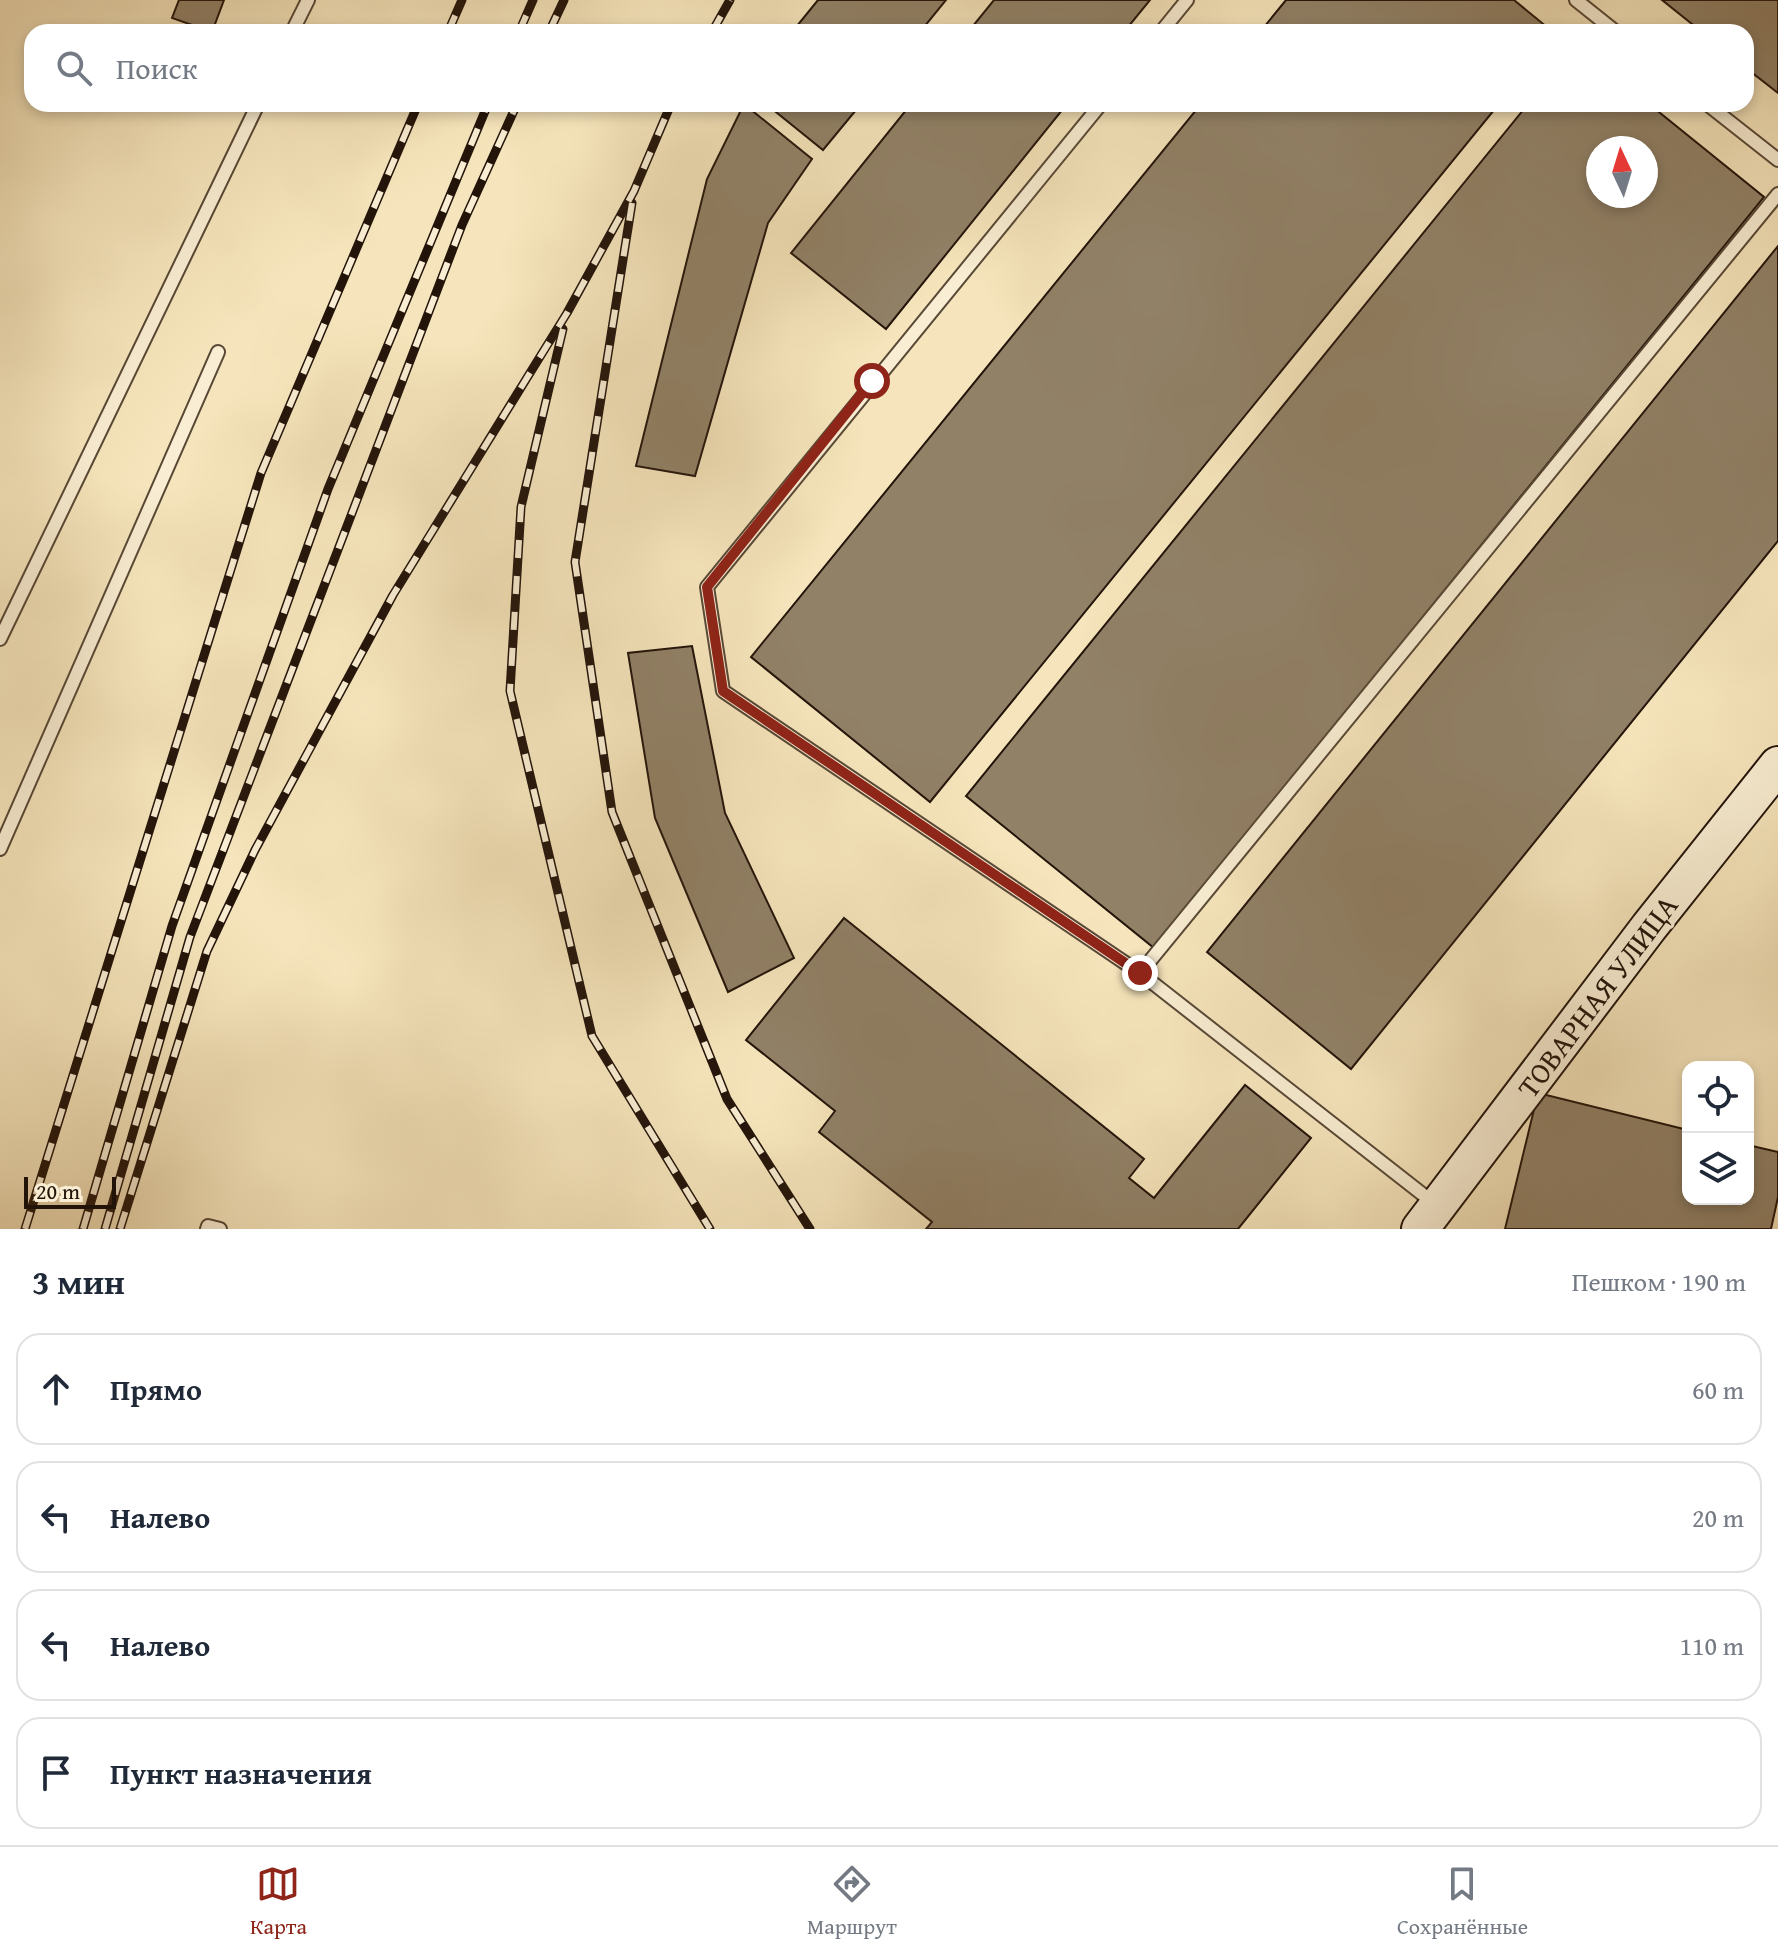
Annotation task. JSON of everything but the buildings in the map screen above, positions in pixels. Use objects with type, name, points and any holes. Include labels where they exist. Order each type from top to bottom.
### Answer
[{"type":"street","name":"ТОВАРНАЯ УЛИЦА","points":[[1428,1217],[1649,927],[1778,765]]},
{"type":"lane","points":[[296,24],[308,0]]},
{"type":"lane","points":[[1168,24],[1187,0]]},
{"type":"lane","points":[[1576,0],[1606,24]]},
{"type":"lane","points":[[0,639],[254,112]]},
{"type":"lane","points":[[1094,112],[707,587],[723,691],[1140,973],[1428,1217]]},
{"type":"lane","points":[[1717,112],[1778,160]]},
{"type":"lane","points":[[1140,973],[1778,194]]},
{"type":"lane","points":[[0,849],[218,352]]},
{"type":"lane","points":[[207,1229],[208,1226],[220,1229]]},
{"type":"railway","points":[[452,24],[462,0]]},
{"type":"railway","points":[[522,24],[533,0]]},
{"type":"railway","points":[[553,24],[564,0]]},
{"type":"railway","points":[[716,24],[730,0]]},
{"type":"railway","points":[[25,1229],[261,473],[415,112]]},
{"type":"railway","points":[[83,1229],[172,926],[328,489],[485,112]]},
{"type":"railway","points":[[105,1229],[190,937],[462,225],[513,112]]},
{"type":"railway","points":[[120,1229],[207,951],[255,850],[393,595],[567,313],[634,191],[668,112]]},
{"type":"railway","points":[[632,203],[575,562],[612,812],[727,1099],[810,1229]]},
{"type":"railway","points":[[563,329],[521,507],[510,691],[592,1036],[710,1229]]},
{"type":"route","points":[[872,381],[707,587],[723,691],[1140,973]]}]
